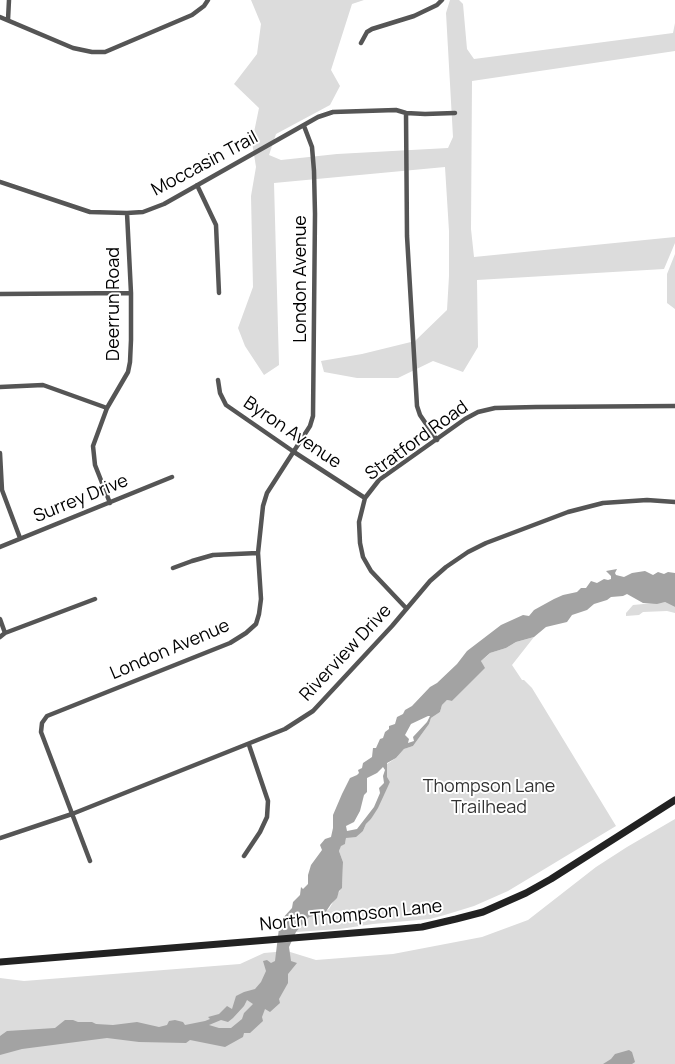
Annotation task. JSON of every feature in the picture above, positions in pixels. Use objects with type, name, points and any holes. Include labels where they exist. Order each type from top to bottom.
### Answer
[{"type":"main road","name":"North Thompson Lane","points":[[0,962],[422,927],[483,912],[526,893],[675,800]]},
{"type":"street","points":[[8,20],[9,0]]},
{"type":"street","points":[[0,17],[73,48],[92,52],[105,52],[192,15],[204,6],[208,0]]},
{"type":"street","points":[[361,43],[366,32],[372,28],[414,16],[437,5],[442,0]]},
{"type":"street","name":"Moccasin Trail","points":[[0,182],[90,212],[127,214],[143,212],[164,204],[318,117],[333,112],[396,110],[406,113],[424,114],[455,113]]},
{"type":"street","points":[[406,113],[408,236],[418,406],[420,415],[437,440]]},
{"type":"street","name":"London Avenue","points":[[90,861],[41,732],[42,723],[47,716],[230,643],[256,624],[259,614],[261,599],[258,554],[260,523],[267,493],[310,426],[313,416],[314,171],[312,147],[304,126]]},
{"type":"street","points":[[197,185],[216,225],[219,293]]},
{"type":"street","name":"Deerrun Road","points":[[110,502],[95,465],[93,446],[107,408],[128,372],[132,340],[127,214]]},
{"type":"street","points":[[0,294],[131,293]]},
{"type":"street","name":"Byron Avenue","points":[[218,380],[220,393],[226,405],[365,498]]},
{"type":"street","points":[[0,387],[43,385],[107,408]]},
{"type":"street","name":"Stratford Road","points":[[406,608],[371,571],[363,557],[360,543],[358,522],[365,498],[379,480],[465,419],[478,412],[495,408],[675,406]]},
{"type":"street","points":[[0,453],[2,490],[20,538]]},
{"type":"street","name":"Surrey Drive","points":[[0,547],[172,477]]},
{"type":"street","name":"Riverview Drive","points":[[0,838],[72,814],[249,745],[285,729],[313,711],[392,626],[430,581],[446,567],[486,542],[568,512],[603,504],[647,500],[675,502]]},
{"type":"street","points":[[173,568],[192,560],[213,555],[258,554]]},
{"type":"street","points":[[0,637],[95,598]]},
{"type":"street","points":[[0,620],[6,634]]},
{"type":"street","points":[[244,856],[260,832],[267,817],[268,801],[249,745]]},
{"type":"green space","points":[[251,0],[364,0],[352,4],[331,70],[340,86],[330,105],[276,134],[269,155],[281,160],[337,154],[448,148],[453,137],[446,13],[450,0],[459,0],[463,4],[467,49],[474,59],[673,33],[675,23],[675,51],[472,81],[471,229],[474,257],[675,237],[675,243],[664,269],[477,280],[478,347],[463,372],[433,361],[398,378],[357,378],[324,372],[321,361],[362,354],[415,341],[447,310],[449,231],[445,167],[274,183],[279,365],[264,375],[245,346],[238,328],[253,287],[251,196],[256,167],[252,142],[259,108],[234,84],[257,54],[261,24]]},
{"type":"green space","points":[[675,254],[675,309],[667,303],[667,274]]},
{"type":"green space","points":[[665,602],[675,607],[675,613],[667,611],[643,612],[639,615],[626,616],[626,613],[633,605]]},
{"type":"green space","name":"Thompson Lane Trailhead","points":[[534,637],[512,665],[522,680],[532,688],[616,826],[508,891],[474,906],[430,919],[296,932],[309,916],[319,915],[329,909],[342,887],[343,862],[339,851],[341,845],[345,844],[346,838],[363,831],[371,819],[390,782],[387,778],[387,764],[404,749],[413,746],[429,724],[431,718],[440,712],[442,705],[447,700],[452,701],[484,668],[481,661],[490,653]]},
{"type":"green space","points":[[675,819],[675,1064],[0,1064],[0,978],[24,981],[240,964],[264,953],[287,951],[316,960],[393,954],[482,937],[528,920],[596,867]]},
{"type":"shaded area","points":[[617,569],[616,575],[624,577],[632,573],[645,571],[653,575],[658,572],[664,574],[668,572],[675,573],[675,607],[665,602],[657,604],[643,603],[627,594],[611,597],[594,604],[587,610],[572,615],[567,622],[546,627],[534,637],[490,653],[481,661],[485,668],[452,701],[447,700],[442,705],[440,712],[431,718],[429,724],[413,746],[404,749],[396,758],[387,763],[387,777],[390,782],[378,808],[363,831],[356,837],[346,838],[345,844],[341,846],[339,851],[343,862],[342,888],[337,898],[325,913],[309,917],[296,932],[289,947],[291,961],[297,963],[288,974],[288,983],[279,999],[280,1003],[270,1012],[265,1009],[262,1017],[263,1021],[250,1033],[244,1033],[243,1037],[225,1047],[190,1040],[186,1043],[139,1042],[107,1038],[22,1049],[0,1055],[0,1036],[7,1031],[55,1028],[65,1020],[113,1025],[137,1022],[159,1027],[175,1020],[183,1022],[185,1025],[210,1019],[208,1017],[219,1014],[227,1006],[232,1009],[236,996],[255,989],[261,982],[266,971],[263,961],[267,960],[271,963],[275,961],[282,919],[300,895],[301,887],[303,889],[308,884],[311,865],[322,850],[320,845],[325,839],[331,837],[333,815],[342,794],[350,778],[357,775],[363,763],[372,757],[373,748],[376,748],[380,739],[383,738],[385,732],[389,729],[389,726],[395,724],[397,717],[403,714],[430,687],[437,683],[457,664],[467,651],[501,625],[523,615],[529,616],[534,610],[554,599],[577,592],[581,588],[586,588],[591,581],[597,583],[604,579],[611,579],[611,576],[606,571]],"holes":[[[430,716],[427,722],[413,737],[414,741],[408,743],[409,739],[405,735],[411,724]],[[383,767],[385,770],[383,776],[384,783],[379,788],[380,793],[374,807],[357,829],[347,831],[346,826],[354,822],[360,811],[364,795],[367,792],[367,778],[377,773]],[[247,1000],[253,1004],[244,1013],[242,1019],[231,1028],[219,1028],[209,1025],[221,1020],[228,1022],[244,1006]]]},
{"type":"shaded area","points":[[629,1050],[632,1052],[635,1062],[632,1064],[603,1064],[615,1054]]}]
